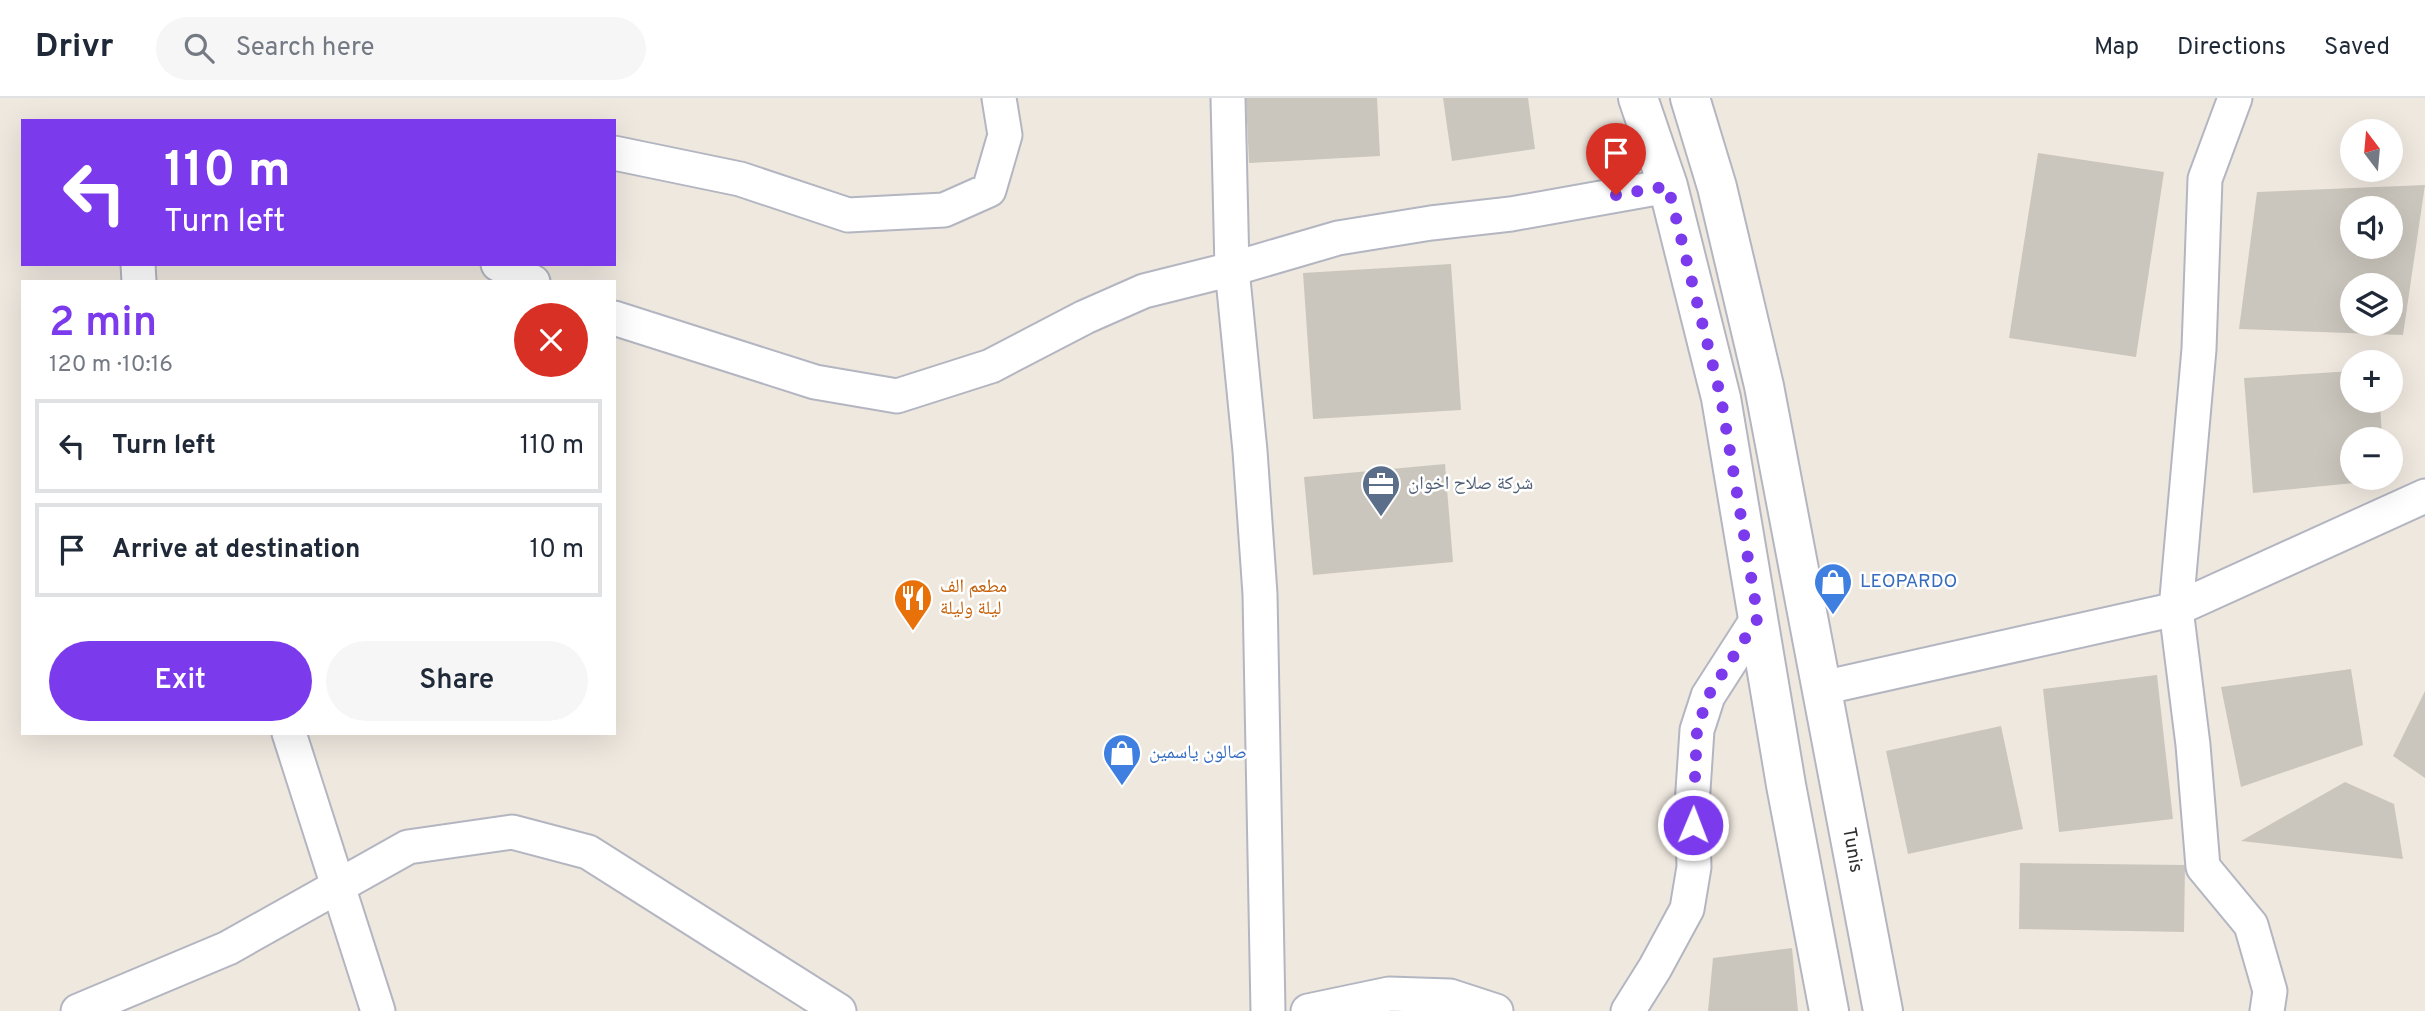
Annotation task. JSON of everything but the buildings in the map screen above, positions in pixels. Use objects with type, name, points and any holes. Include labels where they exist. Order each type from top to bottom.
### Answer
[{"type":"main road","points":[[1638,98],[1668,186],[1721,398],[1786,785],[1829,1011]]},
{"type":"main road","name":"Tunis","points":[[1690,98],[1717,187],[1761,372],[1883,1011]]},
{"type":"street","points":[[616,153],[740,179],[848,215],[944,209],[989,190],[1005,135],[999,98]]},
{"type":"street","points":[[1228,98],[1232,269],[1250,451],[1260,594],[1268,1011]]},
{"type":"street","points":[[2235,98],[2205,178],[2199,349],[2176,609],[2193,745],[2203,867],[2251,925],[2270,991],[2267,1011]]},
{"type":"street","points":[[616,319],[815,382],[897,396],[991,366],[1086,317],[1144,291],[1338,239],[1431,223],[1511,214],[1668,186]]},
{"type":"street","points":[[502,266],[529,280]]},
{"type":"street","points":[[1822,688],[2176,609],[2425,496]]},
{"type":"street","points":[[1628,1011],[1688,909],[1694,867],[1692,805],[1697,730],[1708,696],[1758,618]]},
{"type":"street","points":[[290,735],[379,1011]]},
{"type":"street","points":[[78,1011],[228,948],[408,846],[512,832],[588,852],[839,1011]]},
{"type":"street","points":[[1308,1011],[1389,994],[1450,996],[1496,1011]]},
{"type":"place","name":"شركة صلاح اخوان","points":[[1381,518]]},
{"type":"place","name":"LEOPARDO","points":[[1833,616]]},
{"type":"place","name":"مطعم الف ليلة وليلة","points":[[913,632]]},
{"type":"place","name":"صالون ياسمين","points":[[1122,787]]},
{"type":"route","points":[[1616,195],[1668,186],[1721,398],[1758,618],[1708,696],[1697,730],[1693,825]]}]
